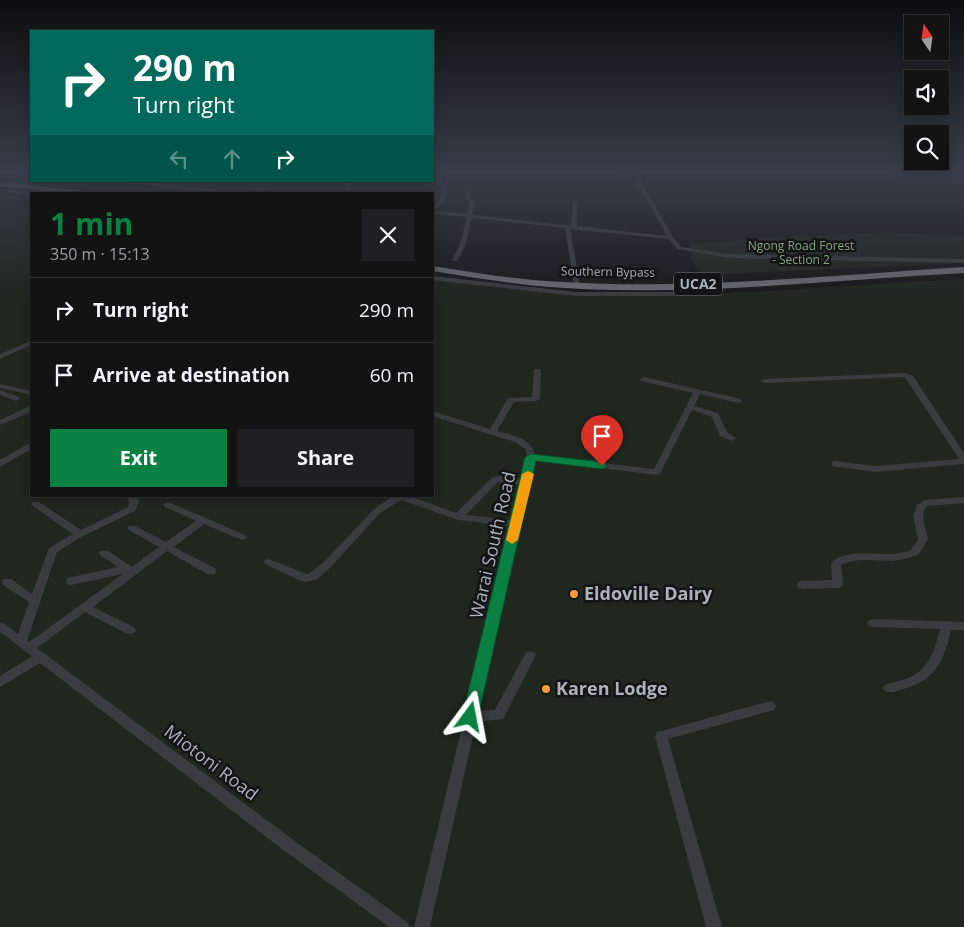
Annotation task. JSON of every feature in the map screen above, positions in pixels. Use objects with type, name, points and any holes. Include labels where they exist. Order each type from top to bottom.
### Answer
[{"type":"highway","name":"Southern Bypass","points":[[434,270],[485,277],[578,285],[664,286],[964,270]]},
{"type":"highway","name":"Southern Bypass","points":[[434,270],[500,283],[642,290],[964,274]]},
{"type":"street","points":[[454,214],[670,238]]},
{"type":"street","points":[[469,214],[473,217]]},
{"type":"street","points":[[574,228],[575,214]]},
{"type":"street","points":[[657,214],[670,238],[679,248],[735,256],[964,261]]},
{"type":"street","points":[[455,260],[473,217]]},
{"type":"street","points":[[567,227],[578,285]]},
{"type":"street","points":[[434,278],[577,294],[686,294]]},
{"type":"street","points":[[0,349],[4,355],[30,343]]},
{"type":"street","points":[[492,431],[512,400],[536,399],[537,371]]},
{"type":"street","points":[[765,381],[905,375],[910,378],[964,460],[875,469],[835,464]]},
{"type":"street","points":[[644,379],[738,401]]},
{"type":"street","points":[[0,386],[30,393]]},
{"type":"street","points":[[0,392],[16,399]]},
{"type":"street","points":[[531,457],[658,472],[697,392]]},
{"type":"street","points":[[689,407],[715,415],[723,434],[732,438]]},
{"type":"street","points":[[0,423],[30,409]]},
{"type":"street","name":"Warai South Road","points":[[422,927],[531,457],[526,444],[492,431],[434,414]]},
{"type":"street","points":[[0,464],[30,447]]},
{"type":"street","points":[[458,517],[496,479],[500,478],[513,483],[526,483]]},
{"type":"street","points":[[25,645],[35,601],[52,550],[132,509],[134,502],[132,497]]},
{"type":"street","points":[[269,562],[305,578],[312,577],[328,564],[377,511],[398,497]]},
{"type":"street","points":[[403,497],[458,517],[516,524]]},
{"type":"street","points":[[802,585],[838,584],[836,563],[846,557],[893,559],[915,552],[922,539],[918,515],[920,507],[932,502],[964,500]]},
{"type":"street","points":[[36,504],[80,534]]},
{"type":"street","points":[[168,505],[202,522],[242,537]]},
{"type":"street","points":[[25,645],[86,608],[130,570],[202,522]]},
{"type":"street","points":[[132,528],[211,571]]},
{"type":"street","points":[[104,553],[130,570]]},
{"type":"street","points":[[72,580],[130,570]]},
{"type":"street","points":[[7,582],[35,601]]},
{"type":"street","points":[[86,608],[130,630]]},
{"type":"street","points":[[873,623],[964,626]]},
{"type":"street","name":"Miotoni Road","points":[[0,626],[283,841],[402,927]]},
{"type":"street","points":[[889,688],[917,680],[929,669],[941,645],[946,626]]},
{"type":"street","points":[[470,717],[499,716],[530,655]]},
{"type":"street","points":[[0,682],[41,656]]},
{"type":"street","points":[[714,927],[661,736],[770,706]]},
{"type":"green space","points":[[0,214],[30,214],[30,497],[434,497],[434,276],[499,287],[564,293],[631,295],[764,291],[964,279],[964,927],[0,927]]},
{"type":"green space","name":"Ngong Road Forest - Section 2","points":[[889,233],[964,236],[964,263],[703,275],[691,260],[691,244],[790,236]]},
{"type":"slow traffic","points":[[512,540],[528,474]]},
{"type":"place","name":"Eldoville Dairy","points":[[574,594]]},
{"type":"place","name":"Karen Lodge","points":[[546,689]]},
{"type":"route","points":[[470,717],[531,457],[602,466]]}]
